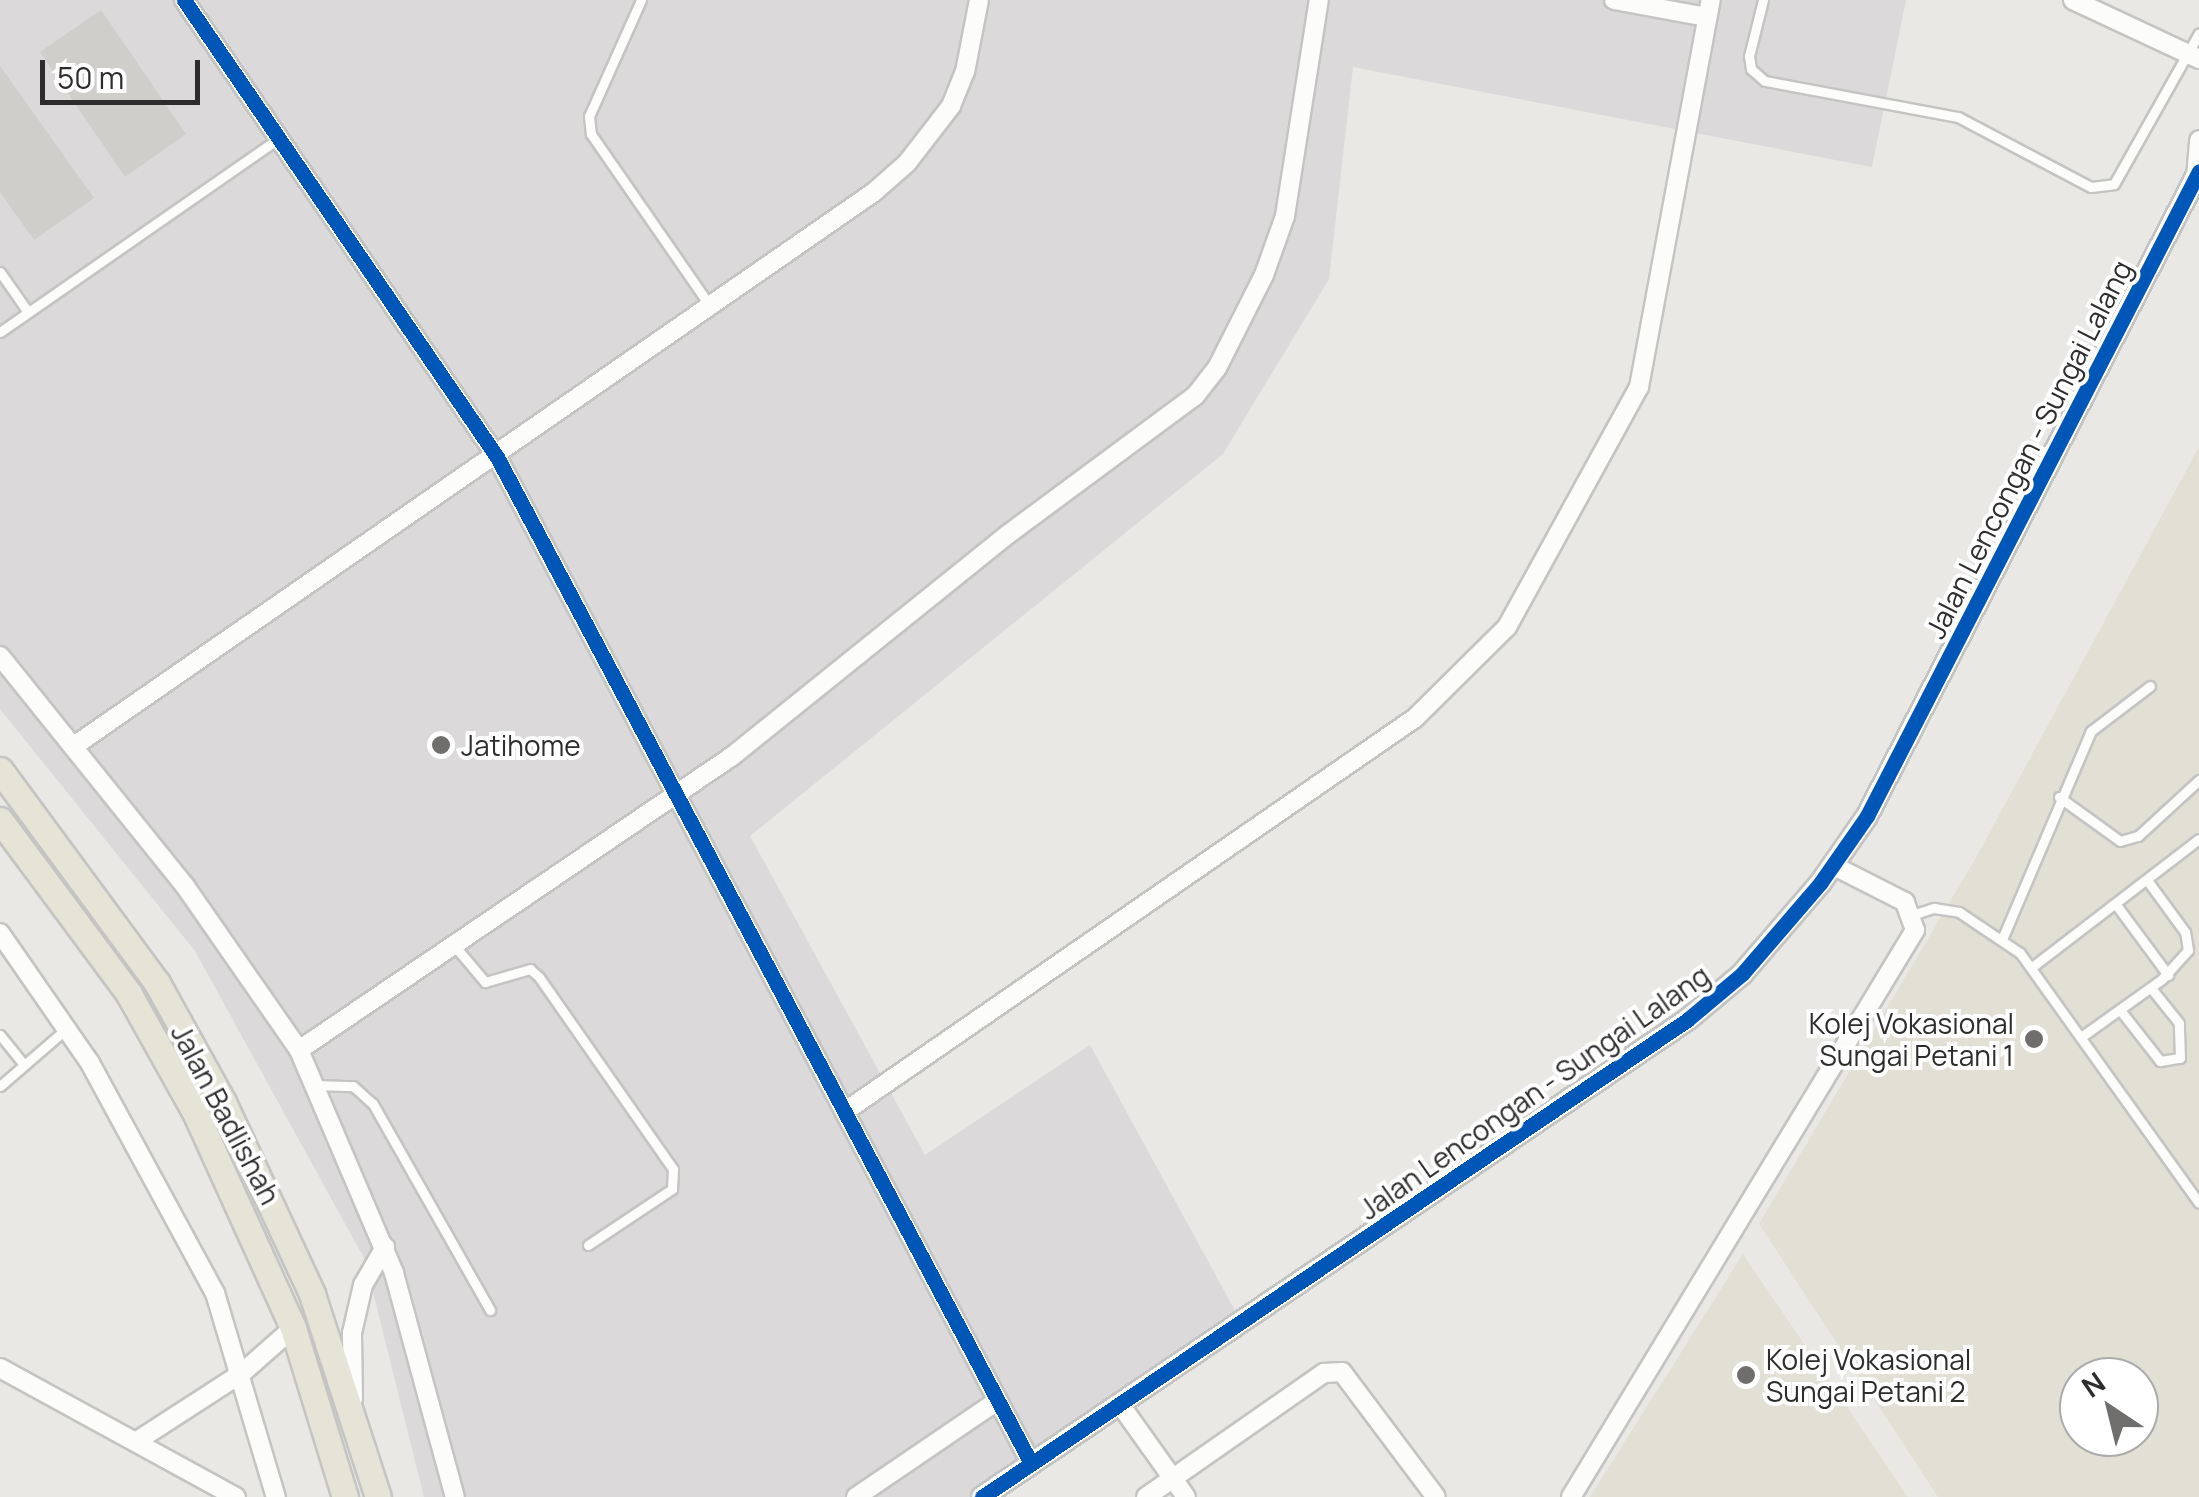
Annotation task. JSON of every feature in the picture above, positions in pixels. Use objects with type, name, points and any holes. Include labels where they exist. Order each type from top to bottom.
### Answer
[{"type":"main road","name":"Jalan Badlishah","points":[[0,770],[156,983],[223,1102],[281,1219],[353,1408],[378,1497]]},
{"type":"main road","name":"Jalan Badlishah","points":[[0,820],[129,994],[196,1114],[294,1328],[345,1497]]},
{"type":"street","points":[[184,0],[497,456],[1031,1463]]},
{"type":"street","points":[[74,746],[874,192],[928,139],[966,72],[979,0]]},
{"type":"street","points":[[299,1050],[783,718],[1007,535],[1195,396],[1217,368],[1256,291],[1286,216],[1319,0]]},
{"type":"street","points":[[847,1110],[1415,718],[1508,627],[1639,387],[1709,9],[1614,0]]},
{"type":"street","points":[[2074,0],[2197,59]]},
{"type":"street","points":[[2198,174],[2199,140]]},
{"type":"street","name":"Jalan Lencongan - Sungai Lalang","points":[[982,1497],[1706,1006],[1834,866],[1893,766],[2198,174]]},
{"type":"street","points":[[0,656],[185,886],[299,1050],[385,1247],[455,1497]]},
{"type":"street","points":[[1570,1497],[1905,946],[1914,914],[1905,902],[1834,866]]},
{"type":"street","points":[[0,934],[67,1028],[215,1293],[276,1497]]},
{"type":"street","points":[[353,1408],[352,1333],[363,1285],[385,1247]]},
{"type":"street","points":[[140,1439],[242,1373],[294,1328]]},
{"type":"street","points":[[0,1368],[140,1439],[236,1497]]},
{"type":"street","points":[[1146,1497],[1324,1374],[1342,1372],[1436,1497]]},
{"type":"street","points":[[856,1497],[996,1402]]},
{"type":"street","points":[[1119,1403],[1186,1497]]},
{"type":"lane","points":[[641,0],[588,116],[591,134],[710,306]]},
{"type":"lane","points":[[1763,0],[1749,56],[1751,69],[1765,80],[1958,117],[2091,188],[2114,184],[2197,59],[2199,33]]},
{"type":"lane","points":[[0,332],[279,138]]},
{"type":"lane","points":[[0,272],[28,312]]},
{"type":"lane","points":[[2003,936],[2058,797],[2091,731],[2150,686]]},
{"type":"lane","points":[[2058,797],[2120,841],[2138,836],[2199,780]]},
{"type":"lane","points":[[2032,967],[2199,839]]},
{"type":"lane","points":[[2081,1037],[2151,988],[2188,950],[2184,932],[2147,880]]},
{"type":"lane","points":[[2116,906],[2168,974]]},
{"type":"lane","points":[[1914,914],[1934,908],[1958,912],[2003,936],[2032,967],[2199,1203]]},
{"type":"lane","points":[[453,944],[485,982],[530,969],[674,1170],[672,1189],[588,1245]]},
{"type":"lane","points":[[2120,1010],[2160,1061],[2180,1058],[2179,1023],[2151,988]]},
{"type":"lane","points":[[0,1086],[67,1028]]},
{"type":"lane","points":[[0,1034],[24,1066]]},
{"type":"lane","points":[[315,1084],[352,1086],[373,1104],[490,1310]]},
{"type":"shaded area","points":[[0,0],[1906,0],[1872,167],[1353,67],[1329,279],[1223,454],[750,836],[925,1155],[1090,1045],[1244,1327],[991,1497],[424,1497],[365,1260],[195,951],[0,709]]},
{"type":"shaded area","name":"Kolej Vokasional Sungai Petani 1","points":[[2199,447],[2199,1497],[1938,1497],[1759,1224],[1978,854]]},
{"type":"shaded area","name":"Kolej Vokasional Sungai Petani 2","points":[[1743,1254],[1908,1497],[1590,1497]]},
{"type":"building","points":[[101,10],[186,134],[125,177],[40,52]]},
{"type":"building","points":[[0,66],[94,198],[34,240],[0,192]]},
{"type":"cycle path","points":[[184,0],[497,457],[1031,1463]]},
{"type":"cycle path","points":[[982,1497],[1687,1020],[1742,974],[1821,882],[1867,816],[2199,171]]},
{"type":"place","name":"Jatihome","points":[[441,745]]},
{"type":"place","name":"Kolej Vokasional Sungai Petani 1","points":[[2034,1039]]},
{"type":"place","name":"Kolej Vokasional Sungai Petani 2","points":[[1746,1375]]}]
